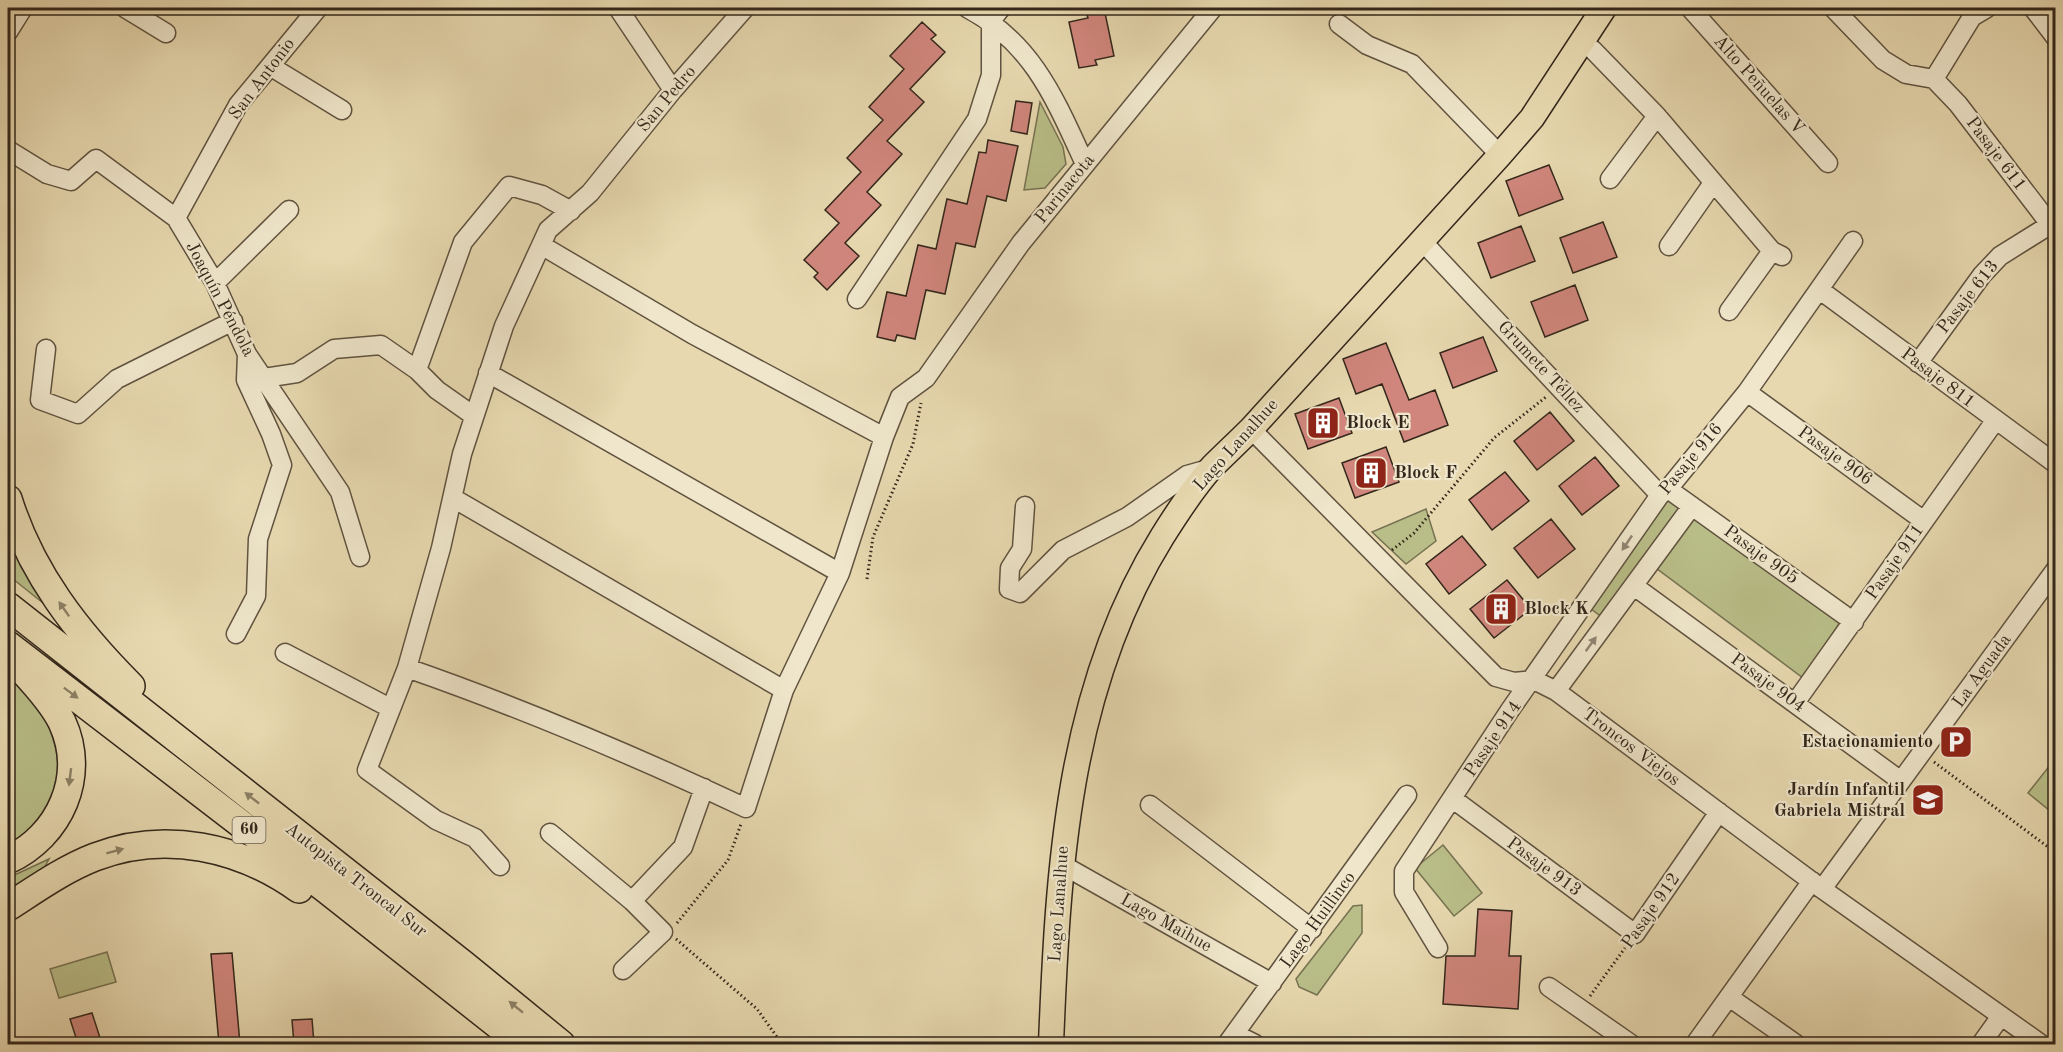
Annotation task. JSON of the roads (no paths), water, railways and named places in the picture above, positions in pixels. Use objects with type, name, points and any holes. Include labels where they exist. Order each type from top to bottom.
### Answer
[{"type":"highway","points":[[8,499],[16,526],[42,579],[75,625],[129,684],[220,773]]},
{"type":"highway","name":"Autopista Troncal Sur","points":[[8,606],[561,1044]]},
{"type":"highway","name":"Autopista Troncal Sur","points":[[8,645],[522,1044]]},
{"type":"highway","points":[[8,655],[56,710],[68,738],[71,766],[67,795],[54,822],[34,844],[8,860]]},
{"type":"highway","points":[[8,907],[61,874],[105,854],[153,844],[195,845],[240,856],[281,876],[488,1017]]},
{"type":"highway","points":[[8,927],[61,874]]},
{"type":"main road","name":"Lago Lanalhue","points":[[1051,1044],[1061,864],[1074,770],[1111,641],[1155,549],[1212,468],[1251,429],[1532,118],[1583,43],[1596,11]]},
{"type":"street","points":[[8,32],[23,8]]},
{"type":"street","points":[[125,8],[166,33]]},
{"type":"street","name":"San Antonio","points":[[176,218],[238,105],[318,8]]},
{"type":"street","points":[[618,8],[673,90]]},
{"type":"street","name":"San Pedro","points":[[500,866],[475,838],[436,820],[367,770],[407,668],[441,548],[462,454],[488,373],[504,326],[548,230],[590,194],[673,90],[746,8]]},
{"type":"street","points":[[967,8],[996,14],[1050,88],[1085,164]]},
{"type":"street","name":"Parinacota","points":[[704,788],[746,808],[784,690],[840,573],[884,437],[900,398],[926,378],[1021,243],[1213,8]]},
{"type":"street","name":"Alto Peñuelas V","points":[[1690,8],[1828,163]]},
{"type":"street","points":[[1833,8],[1883,60],[1906,74],[1934,79],[1974,11]]},
{"type":"street","points":[[2033,8],[2055,38]]},
{"type":"street","points":[[857,299],[977,119],[991,75],[996,14]]},
{"type":"street","points":[[1340,24],[1367,45],[1412,63],[1500,155]]},
{"type":"street","points":[[1583,43],[1593,50],[1657,116],[1777,254],[1729,311]]},
{"type":"street","points":[[270,66],[342,110]]},
{"type":"street","name":"Pasaje 611","points":[[1934,79],[1958,104],[2054,226]]},
{"type":"street","points":[[1610,179],[1657,116]]},
{"type":"street","name":"Joaquín Péndola","points":[[8,150],[47,174],[71,181],[96,159],[176,218],[215,283],[247,354],[340,492],[360,557]]},
{"type":"street","points":[[1669,246],[1713,183]]},
{"type":"street","points":[[417,370],[463,242],[509,186],[542,195],[571,210]]},
{"type":"street","points":[[215,283],[289,210]]},
{"type":"street","name":"Pasaje 613","points":[[1918,363],[2000,256],[2054,226]]},
{"type":"street","name":"Grumete Téllez","points":[[1421,240],[1559,386],[1664,492]]},
{"type":"street","name":"Pasaje 916","points":[[1534,680],[1664,492],[1747,392],[1853,241]]},
{"type":"street","points":[[541,245],[692,334],[884,437]]},
{"type":"street","name":"Pasaje 811","points":[[1820,290],[2055,464]]},
{"type":"street","points":[[46,349],[40,400],[78,414],[117,379],[233,321]]},
{"type":"street","points":[[264,378],[297,373],[334,349],[381,345],[417,370],[437,390],[474,416]]},
{"type":"street","points":[[236,634],[256,596],[258,539],[282,465],[271,434],[246,380],[247,354]]},
{"type":"street","points":[[488,373],[840,573]]},
{"type":"street","name":"Pasaje 906","points":[[1747,392],[1924,521]]},
{"type":"street","name":"Pasaje 911","points":[[1795,703],[1995,421]]},
{"type":"street","name":"Troncos Viejos","points":[[1251,429],[1496,677],[1514,682],[1534,680],[1556,691],[1817,885],[2041,1044]]},
{"type":"street","points":[[1025,506],[1022,549],[1010,568],[1009,590],[1020,593],[1063,550],[1126,517],[1187,475],[1212,468]]},
{"type":"street","name":"Pasaje 905","points":[[1664,492],[1692,506],[1854,622]]},
{"type":"street","points":[[453,498],[784,690]]},
{"type":"street","name":"Pasaje 916","points":[[1556,691],[1692,506]]},
{"type":"street","name":"La Aguada","points":[[1695,1044],[1817,885],[1923,754],[2055,569]]},
{"type":"street","name":"Pasaje 904","points":[[1634,586],[1901,781]]},
{"type":"street","points":[[285,653],[390,708]]},
{"type":"street","points":[[407,668],[515,707],[704,788],[683,847],[632,901]]},
{"type":"street","name":"Pasaje 914","points":[[1438,948],[1404,892],[1402,881],[1404,871],[1453,800],[1510,710],[1534,680]]},
{"type":"street","name":"Lago Huillinco","points":[[1231,1039],[1407,795]]},
{"type":"street","name":"Pasaje 913","points":[[1453,800],[1635,934]]},
{"type":"street","points":[[1150,805],[1312,929]]},
{"type":"street","name":"Pasaje 912","points":[[1635,934],[1719,812]]},
{"type":"street","points":[[550,833],[632,901],[663,932],[623,970]]},
{"type":"street","name":"Lago Maihue","points":[[1061,864],[1272,983]]},
{"type":"street","points":[[1549,987],[1630,1044]]},
{"type":"street","points":[[1729,997],[1796,1044]]},
{"type":"street","points":[[1981,1044],[2001,1016]]},
{"type":"street","points":[[1231,1039],[1255,1044]]},
{"type":"place","name":"Block E","points":[[1323,423]]},
{"type":"place","name":"Block F","points":[[1371,473]]},
{"type":"place","name":"Block K","points":[[1501,609]]},
{"type":"place","name":"Estacionamiento","points":[[1956,742]]},
{"type":"place","name":"Jardín Infantil Gabriela Mistral","points":[[1928,800]]}]
